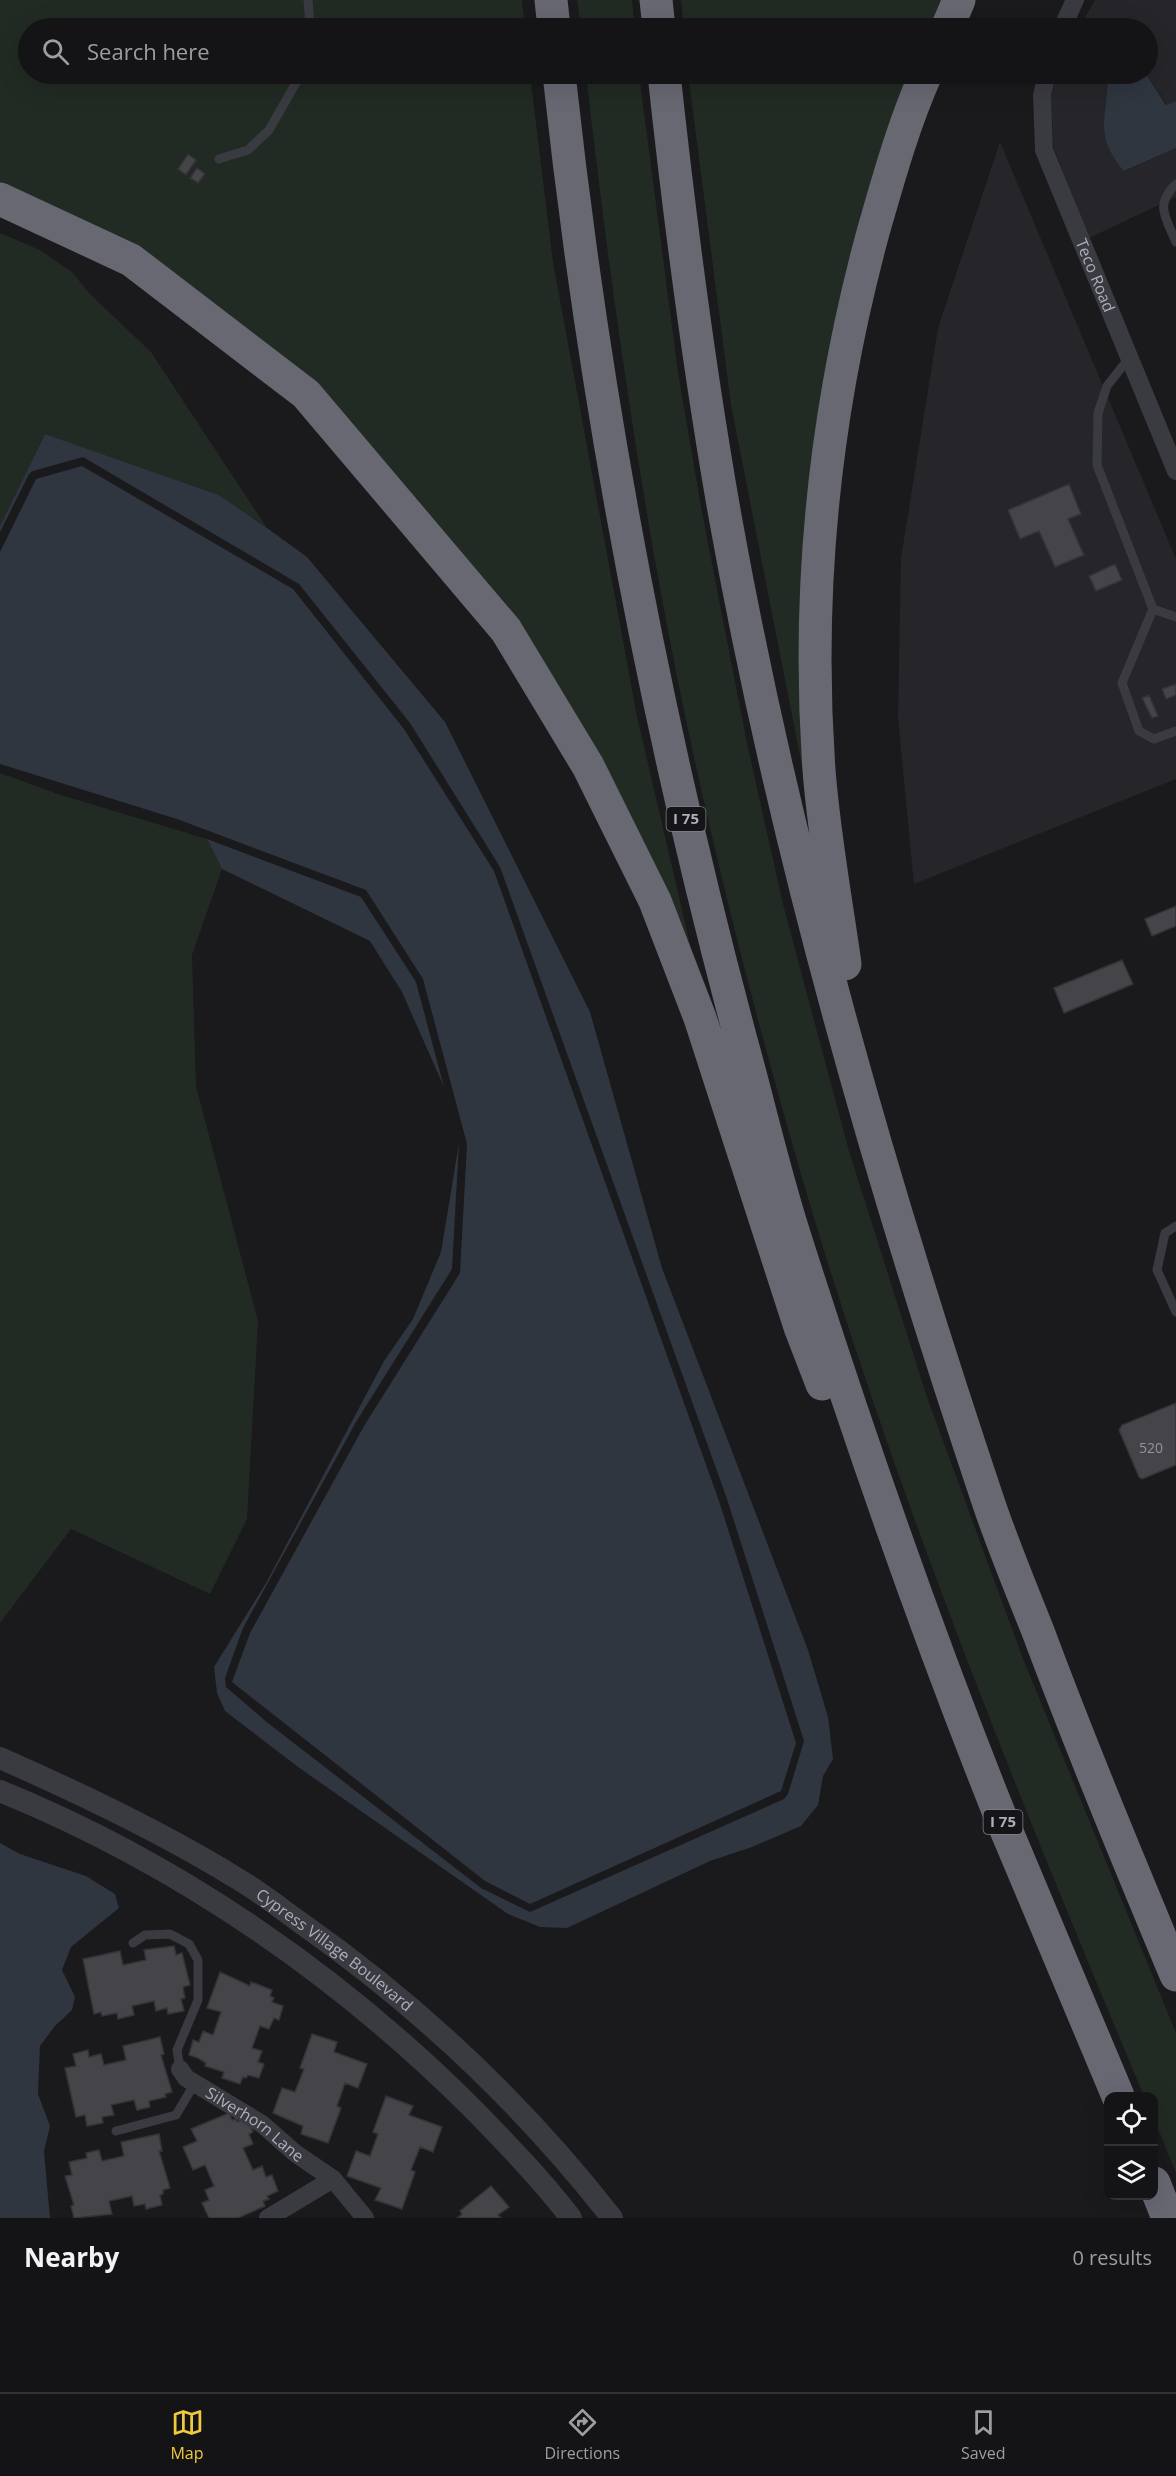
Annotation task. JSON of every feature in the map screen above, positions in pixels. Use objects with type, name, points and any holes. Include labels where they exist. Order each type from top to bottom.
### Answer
[{"type":"highway","points":[[551,0],[553,18]]},
{"type":"highway","points":[[656,0],[658,18]]},
{"type":"highway","points":[[951,18],[959,0]]},
{"type":"highway","name":"I 75","points":[[560,84],[577,237],[626,529],[673,764],[715,943],[792,1229],[898,1544],[999,1811],[1116,2092]]},
{"type":"highway","points":[[665,84],[681,238],[726,518],[774,750],[815,922],[868,1114],[991,1508],[1091,1772],[1176,1975]]},
{"type":"highway","points":[[868,1114],[819,770],[817,592],[832,425],[846,344],[881,204],[900,142],[922,84]]},
{"type":"highway","points":[[0,199],[131,260],[306,394],[506,630],[588,766],[655,901],[700,1018],[800,1326],[842,1435],[898,1544]]},
{"type":"highway","points":[[1158,2193],[1168,2218]]},
{"type":"street","points":[[1067,18],[1075,0]]},
{"type":"street","name":"Teco Road","points":[[1045,84],[1042,95],[1044,150],[1129,358],[1172,452],[1176,471]]},
{"type":"street","name":"Cypress Village Boulevard","points":[[0,1758],[108,1806],[239,1879],[366,1968],[482,2070],[565,2157],[612,2218]]},
{"type":"street","name":"Cypress Village Boulevard","points":[[0,1791],[40,1807],[184,1881],[308,1965],[420,2056],[539,2176],[571,2218]]},
{"type":"street","name":"Silverhorn Lane","points":[[180,2069],[186,2078],[262,2124],[295,2153],[333,2179],[365,2218]]},
{"type":"street","points":[[268,2218],[333,2179]]},
{"type":"lane","points":[[308,0],[309,18]]},
{"type":"lane","points":[[219,159],[248,150],[269,130],[294,84]]},
{"type":"lane","points":[[1176,184],[1166,194],[1162,210],[1176,242]]},
{"type":"lane","points":[[1129,358],[1107,386],[1098,413],[1097,465],[1153,609],[1122,683],[1139,731],[1154,740],[1176,731]]},
{"type":"lane","points":[[1153,609],[1176,617]]},
{"type":"lane","points":[[1176,1226],[1165,1233],[1157,1270],[1176,1312]]},
{"type":"lane","points":[[133,1943],[153,1934],[170,1935],[189,1944],[198,1960],[198,2000],[177,2050],[180,2069]]},
{"type":"lane","points":[[117,2131],[176,2115],[195,2083]]},
{"type":"shaded area","points":[[0,0],[522,0],[524,18],[18,18],[18,84],[531,84],[553,262],[637,716],[693,957],[640,847],[336,418],[0,184]]},
{"type":"shaded area","points":[[577,0],[632,0],[634,18],[580,18]]},
{"type":"shaded area","points":[[681,0],[950,0],[942,18],[683,18]]},
{"type":"shaded area","points":[[1095,0],[1176,0],[1176,101],[1167,105],[1153,84],[1158,84],[1158,18],[1085,18]]},
{"type":"shaded area","points":[[587,84],[640,84],[678,372],[702,512],[747,743],[783,904],[849,1151],[927,1397],[1022,1656],[1176,2033],[1176,2173],[1158,2129],[1158,2092],[1142,2092],[1000,1744],[910,1506],[828,1265],[753,1003],[701,791],[671,648],[627,389]]},
{"type":"shaded area","points":[[689,84],[916,84],[863,239],[810,807],[731,405]]},
{"type":"shaded area","points":[[1054,84],[1110,84],[1125,171],[1176,148],[1176,197],[1089,238],[1054,149],[1051,97]]},
{"type":"shaded area","points":[[1107,84],[1152,84],[1166,105],[1176,101],[1176,148],[1124,171],[1114,158],[1105,135]]},
{"type":"shaded area","points":[[1000,142],[1176,559],[1176,779],[914,884],[898,718],[901,558],[938,328]]},
{"type":"shaded area","points":[[0,233],[40,250],[72,272],[90,294],[151,352],[267,528],[219,495],[45,434],[0,526]]},
{"type":"shaded area","points":[[45,434],[219,495],[267,528],[307,557],[445,722],[590,1012],[662,1268],[808,1650],[828,1717],[833,1759],[823,1776],[818,1805],[801,1826],[752,1847],[710,1861],[567,1928],[540,1927],[508,1914],[298,1767],[225,1711],[217,1693],[214,1667],[266,1583],[384,1361],[413,1319],[441,1252],[459,1143],[452,1269],[356,1422],[243,1628],[225,1678],[226,1687],[268,1723],[481,1888],[530,1912],[784,1799],[788,1794],[804,1741],[727,1499],[500,867],[410,723],[299,584],[83,457],[29,474],[0,532],[0,526]]},
{"type":"shaded area","points":[[82,466],[293,589],[404,729],[494,871],[719,1501],[796,1743],[781,1791],[530,1904],[485,1881],[232,1682],[250,1633],[364,1426],[460,1273],[467,1144],[423,979],[366,890],[177,819],[0,764],[0,552],[36,479]]},
{"type":"shaded area","points":[[0,773],[58,794],[207,839],[222,869],[192,955],[196,1086],[258,1321],[247,1519],[210,1594],[71,1529],[0,1623]]},
{"type":"shaded area","points":[[207,839],[361,897],[416,982],[444,1087],[402,992],[370,941],[222,869]]},
{"type":"shaded area","points":[[0,1843],[20,1854],[86,1876],[115,1894],[119,1908],[71,1947],[62,1970],[75,1997],[72,2010],[55,2026],[40,2046],[38,2094],[50,2126],[44,2151],[50,2218],[0,2218]]},
{"type":"building","points":[[188,154],[196,160],[186,175],[178,169]]},
{"type":"building","points":[[197,168],[205,174],[198,183],[190,178]]},
{"type":"building","points":[[1069,484],[1081,514],[1068,519],[1084,555],[1055,567],[1039,531],[1020,539],[1008,510]]},
{"type":"building","points":[[1115,564],[1122,580],[1096,591],[1089,576]]},
{"type":"building","points":[[1176,684],[1176,695],[1166,699],[1162,689]]},
{"type":"building","points":[[1149,695],[1158,716],[1152,718],[1142,698]]},
{"type":"building","points":[[1176,906],[1176,926],[1152,936],[1145,919]]},
{"type":"building","points":[[1122,960],[1133,984],[1064,1013],[1054,988]]},
{"type":"building","points":[[1176,1403],[1176,1465],[1142,1479],[1139,1477],[1119,1430],[1122,1425]]},
{"type":"building","points":[[174,1946],[176,1955],[182,1953],[190,1985],[183,1987],[185,1998],[181,1999],[184,2011],[168,2014],[167,2008],[156,2011],[154,2001],[132,2006],[134,2015],[118,2019],[117,2013],[102,2016],[101,2012],[94,2014],[83,1959],[120,1951],[123,1965],[146,1960],[144,1950]]},
{"type":"building","points":[[220,1972],[250,1986],[251,1982],[272,1990],[270,1996],[274,1998],[272,2002],[283,2006],[279,2020],[274,2018],[269,2029],[260,2026],[252,2048],[262,2051],[258,2062],[264,2064],[259,2078],[248,2075],[246,2078],[243,2077],[240,2084],[222,2078],[224,2072],[205,2066],[206,2063],[189,2055],[193,2040],[199,2042],[203,2031],[213,2035],[221,2012],[207,2008]]},
{"type":"building","points":[[312,2034],[337,2042],[334,2052],[367,2064],[358,2088],[345,2083],[337,2106],[341,2108],[328,2143],[301,2134],[303,2126],[273,2113],[282,2088],[295,2092],[304,2069],[300,2068]]},
{"type":"building","points":[[160,2037],[164,2054],[161,2055],[172,2092],[165,2094],[166,2097],[149,2101],[150,2107],[137,2110],[134,2100],[111,2105],[114,2115],[102,2117],[103,2123],[87,2126],[85,2115],[76,2117],[65,2068],[76,2066],[73,2054],[88,2050],[89,2057],[101,2054],[104,2065],[126,2060],[123,2046]]},
{"type":"building","points":[[386,2096],[413,2106],[409,2115],[442,2127],[433,2152],[420,2147],[411,2170],[415,2172],[402,2209],[375,2200],[381,2188],[347,2176],[356,2151],[370,2156],[378,2134],[373,2132]]},
{"type":"building","points":[[229,2113],[232,2120],[236,2119],[237,2122],[246,2118],[253,2132],[249,2134],[253,2144],[243,2148],[253,2170],[262,2166],[266,2177],[272,2175],[278,2191],[267,2196],[269,2199],[263,2201],[265,2206],[238,2218],[209,2218],[202,2203],[209,2200],[205,2190],[214,2186],[205,2165],[193,2170],[183,2147],[197,2141],[191,2129]]},
{"type":"building","points":[[159,2134],[162,2151],[159,2151],[170,2188],[163,2190],[163,2194],[160,2195],[162,2205],[146,2209],[145,2204],[134,2206],[132,2196],[109,2201],[112,2214],[74,2218],[71,2206],[74,2205],[65,2176],[72,2175],[69,2162],[87,2158],[86,2153],[99,2150],[102,2161],[124,2156],[121,2142]]},
{"type":"building","points":[[491,2186],[509,2207],[498,2215],[501,2218],[457,2218],[462,2214],[460,2211]]}]
